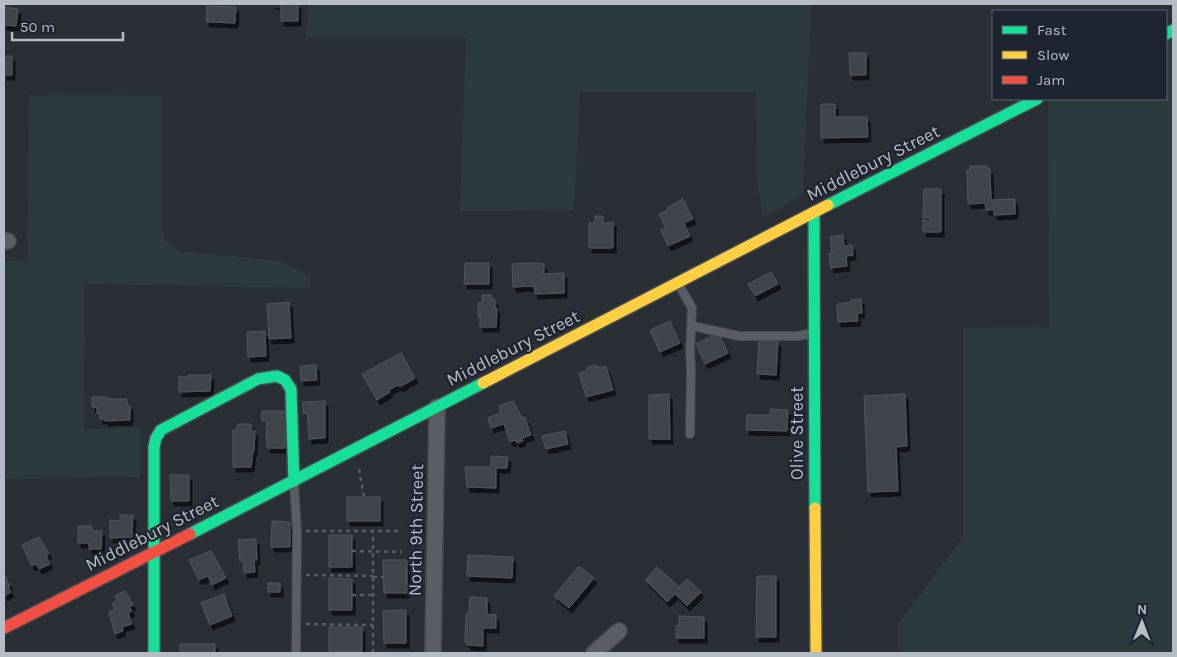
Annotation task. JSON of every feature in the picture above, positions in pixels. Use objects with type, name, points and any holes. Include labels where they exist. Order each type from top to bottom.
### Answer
[{"type":"main road","name":"Middlebury Street","points":[[4,628],[1035,100]]},
{"type":"main road","name":"Olive Street","points":[[814,212],[816,653]]},
{"type":"main road","points":[[154,653],[154,447],[156,438],[161,430],[258,379],[277,376],[285,380],[291,389],[294,481]]},
{"type":"street","name":"North 9th Street","points":[[433,653],[437,407]]},
{"type":"street","points":[[594,653],[619,631]]},
{"type":"lane","points":[[677,283],[692,308],[690,434]]},
{"type":"lane","points":[[692,326],[739,336],[798,336],[814,333]]},
{"type":"lane","points":[[294,481],[297,530],[296,653]]},
{"type":"path","points":[[359,469],[364,497]]},
{"type":"path","points":[[297,530],[402,531]]},
{"type":"path","points":[[373,531],[373,653]]},
{"type":"path","points":[[352,551],[402,552]]},
{"type":"path","points":[[297,576],[384,577]]},
{"type":"path","points":[[352,595],[373,595]]},
{"type":"path","points":[[297,624],[373,625]]},
{"type":"shaded area","points":[[308,4],[811,4],[803,195],[763,217],[757,183],[756,92],[580,92],[574,210],[460,211],[466,38],[306,38]]},
{"type":"shaded area","points":[[1173,30],[1173,653],[898,653],[898,624],[963,537],[963,328],[1049,327],[1048,100],[1167,100],[1167,33]]},
{"type":"shaded area","points":[[29,95],[161,96],[161,220],[165,240],[178,251],[281,261],[310,276],[310,288],[85,284],[84,429],[140,428],[140,477],[4,479],[4,261],[27,260]]},
{"type":"building","points":[[281,4],[298,4],[298,21],[281,21]]},
{"type":"building","points":[[207,6],[236,7],[235,23],[206,22]]},
{"type":"building","points":[[4,7],[18,9],[16,26],[4,25]]},
{"type":"building","points":[[849,53],[866,53],[866,75],[850,75]]},
{"type":"building","points":[[4,56],[12,56],[12,75],[4,75]]},
{"type":"building","points":[[821,104],[835,104],[835,117],[867,117],[868,137],[821,138]]},
{"type":"building","points":[[970,166],[987,166],[987,169],[990,169],[991,200],[1015,199],[1015,214],[994,215],[994,210],[986,210],[985,203],[968,204],[967,170],[970,170]]},
{"type":"building","points":[[924,189],[941,189],[941,232],[923,232],[923,220],[930,221],[930,218],[923,218]]},
{"type":"building","points":[[683,199],[693,219],[684,223],[690,236],[668,246],[661,230],[666,228],[659,214]]},
{"type":"building","points":[[595,216],[603,216],[603,223],[613,222],[613,248],[589,248],[589,223],[595,223]]},
{"type":"building","points":[[843,235],[844,246],[852,245],[853,255],[846,256],[847,266],[831,268],[829,253],[832,253],[830,237]]},
{"type":"building","points":[[465,263],[489,263],[489,284],[464,284]]},
{"type":"building","points":[[512,264],[544,264],[544,274],[564,273],[564,293],[535,294],[534,286],[513,287]]},
{"type":"building","points":[[771,272],[778,284],[755,296],[748,284]]},
{"type":"building","points":[[482,295],[492,295],[492,300],[495,300],[495,308],[497,308],[496,327],[480,327],[478,303],[482,303]]},
{"type":"building","points":[[861,299],[862,313],[857,313],[858,321],[838,322],[837,304]]},
{"type":"building","points":[[289,302],[291,338],[269,339],[267,304]]},
{"type":"building","points":[[670,321],[680,343],[660,352],[650,330]]},
{"type":"building","points":[[265,331],[266,356],[248,357],[247,332]]},
{"type":"building","points":[[719,333],[728,353],[705,364],[696,344]]},
{"type":"building","points":[[759,341],[778,341],[776,375],[757,374]]},
{"type":"building","points":[[401,353],[415,378],[400,387],[398,385],[389,390],[390,392],[377,400],[362,374]]},
{"type":"building","points":[[316,365],[317,380],[301,381],[300,366]]},
{"type":"building","points":[[597,365],[598,368],[606,366],[613,390],[586,397],[579,373],[587,371],[587,367]]},
{"type":"building","points":[[188,375],[211,375],[210,391],[179,392],[179,376],[188,377]]},
{"type":"building","points":[[669,394],[670,439],[649,439],[649,395]]},
{"type":"building","points":[[905,394],[907,446],[896,447],[898,491],[868,492],[864,396]]},
{"type":"building","points":[[92,397],[127,399],[127,405],[130,405],[130,420],[105,421],[105,419],[100,419],[97,407],[92,407]]},
{"type":"building","points":[[325,401],[325,438],[309,439],[307,413],[303,414],[303,402]]},
{"type":"building","points":[[513,401],[522,418],[525,417],[531,435],[522,438],[523,441],[517,443],[516,440],[510,442],[504,424],[491,428],[488,418],[501,413],[499,406]]},
{"type":"building","points":[[770,409],[788,410],[787,431],[746,430],[747,415],[770,415]]},
{"type":"building","points":[[262,411],[286,411],[285,448],[267,448],[266,421],[262,421]]},
{"type":"building","points":[[238,424],[251,424],[251,431],[255,431],[251,467],[233,467],[233,430],[237,430]]},
{"type":"building","points":[[565,431],[568,444],[546,449],[542,436]]},
{"type":"building","points":[[491,456],[508,457],[507,468],[496,468],[496,488],[467,487],[465,467],[491,467]]},
{"type":"building","points":[[170,475],[189,475],[189,501],[171,501]]},
{"type":"building","points":[[347,497],[380,497],[380,521],[347,521]]},
{"type":"building","points":[[120,515],[133,515],[132,537],[110,538],[110,520],[120,521]]},
{"type":"building","points":[[272,521],[290,522],[290,547],[271,547]]},
{"type":"building","points":[[78,526],[92,526],[92,531],[102,531],[101,549],[89,549],[89,543],[78,543]]},
{"type":"building","points":[[329,535],[352,535],[352,567],[329,567]]},
{"type":"building","points":[[39,537],[49,554],[46,556],[50,564],[39,569],[36,564],[32,566],[22,545]]},
{"type":"building","points":[[256,539],[257,560],[254,560],[255,572],[244,573],[243,561],[240,561],[238,540]]},
{"type":"building","points":[[211,551],[226,578],[212,585],[208,576],[199,580],[189,560]]},
{"type":"building","points":[[468,555],[513,557],[512,578],[467,576]]},
{"type":"building","points":[[383,560],[407,560],[407,593],[384,593]]},
{"type":"building","points":[[579,566],[594,578],[569,608],[554,596]]},
{"type":"building","points":[[657,567],[679,587],[687,579],[701,592],[687,606],[675,594],[667,602],[645,580]]},
{"type":"building","points":[[4,573],[11,592],[4,596]]},
{"type":"building","points":[[757,576],[776,576],[776,637],[756,637]]},
{"type":"building","points":[[329,578],[352,579],[352,610],[329,610]]},
{"type":"building","points":[[268,583],[280,583],[280,592],[268,592]]},
{"type":"building","points":[[125,591],[133,605],[129,607],[132,611],[128,613],[132,624],[122,627],[123,631],[115,634],[109,612],[115,610],[112,604],[117,600],[115,596]]},
{"type":"building","points":[[224,594],[232,616],[210,625],[201,603]]},
{"type":"building","points":[[470,597],[487,598],[487,614],[496,615],[496,628],[483,628],[483,646],[467,645],[467,642],[465,642],[466,614],[469,614]]},
{"type":"building","points":[[406,610],[406,643],[384,643],[383,611]]},
{"type":"building","points":[[679,616],[704,617],[704,638],[676,638],[676,626],[679,626]]},
{"type":"building","points":[[329,627],[362,627],[362,652],[329,652]]},
{"type":"building","points":[[180,644],[215,644],[215,653],[180,653]]},
{"type":"traffic: fast","points":[[1167,33],[1173,30]]},
{"type":"traffic: fast","points":[[828,205],[1035,100]]},
{"type":"traffic: fast","points":[[814,212],[815,508]]},
{"type":"traffic: fast","points":[[154,653],[154,447],[156,438],[161,430],[258,379],[277,376],[285,380],[291,389],[294,481]]},
{"type":"traffic: fast","points":[[190,534],[483,383]]},
{"type":"traffic: slow","points":[[483,383],[828,205]]},
{"type":"traffic: slow","points":[[815,508],[816,653]]},
{"type":"traffic: jam","points":[[4,628],[190,534]]}]
